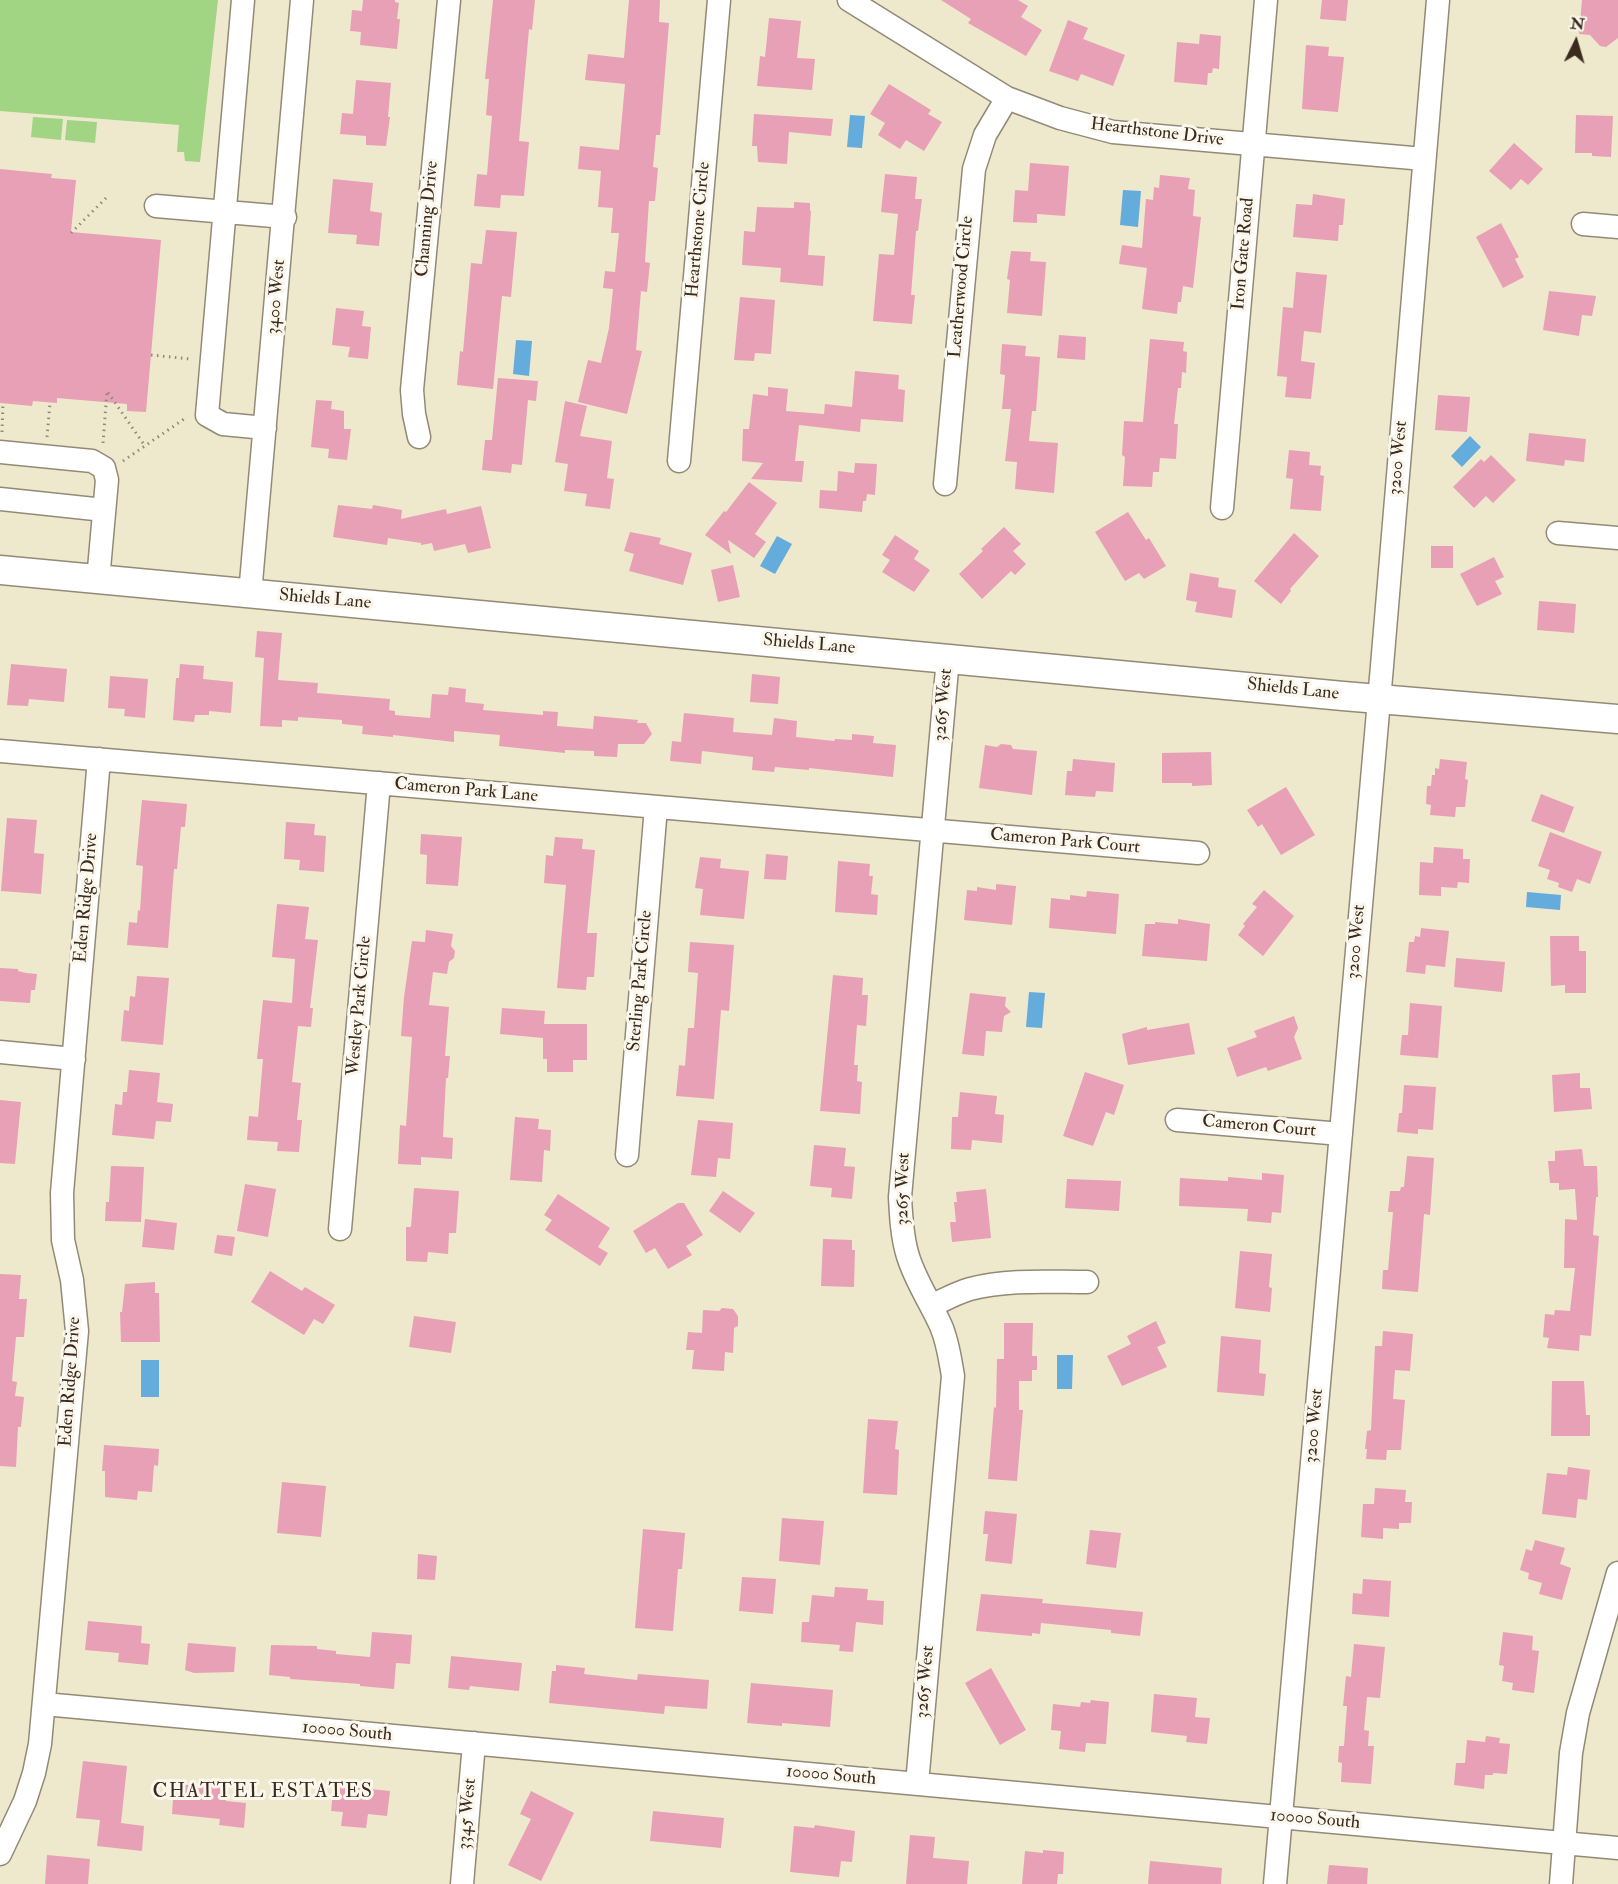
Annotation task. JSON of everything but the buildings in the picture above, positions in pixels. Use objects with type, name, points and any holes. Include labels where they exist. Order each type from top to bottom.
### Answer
[{"type":"main road","name":"Shields Lane","points":[[0,570],[1379,699],[1618,719]]},
{"type":"street","points":[[243,0],[207,415],[223,424],[265,428]]},
{"type":"street","name":"3400 West","points":[[250,594],[285,217],[302,0]]},
{"type":"street","name":"Channing Drive","points":[[419,437],[412,390],[449,0]]},
{"type":"street","name":"Hearthstone Circle","points":[[679,461],[719,0]]},
{"type":"street","name":"Hearthstone Drive","points":[[849,0],[1007,98],[1069,121],[1113,132],[1424,159]]},
{"type":"street","name":"Iron Gate Road","points":[[1222,508],[1266,0]]},
{"type":"street","name":"3200 West","points":[[1275,1884],[1438,0]]},
{"type":"street","name":"Leatherwood Circle","points":[[945,484],[974,169],[985,135],[1007,98]]},
{"type":"street","points":[[156,206],[285,217]]},
{"type":"street","points":[[1583,224],[1618,226]]},
{"type":"street","points":[[1,445],[92,461],[104,468],[107,480],[98,580]]},
{"type":"street","points":[[0,499],[104,510]]},
{"type":"street","points":[[1558,533],[1618,538]]},
{"type":"street","name":"3265 West","points":[[917,1784],[952,1376],[949,1352],[942,1328],[917,1281],[907,1254],[901,1226],[900,1197],[948,658]]},
{"type":"street","name":"Cameron Park Lane","points":[[0,751],[932,831]]},
{"type":"street","name":"Eden Ridge Drive","points":[[0,1854],[25,1801],[34,1773],[44,1704],[77,1331],[76,1305],[63,1240],[62,1193],[99,759]]},
{"type":"street","name":"Westley Park Circle","points":[[340,1229],[379,783]]},
{"type":"street","name":"Sterling Park Circle","points":[[627,1155],[656,807]]},
{"type":"street","name":"Cameron Park Court","points":[[932,831],[1198,853]]},
{"type":"street","points":[[0,1053],[74,1059]]},
{"type":"street","name":"Cameron Court","points":[[1177,1120],[1341,1134]]},
{"type":"street","points":[[931,1306],[967,1290],[987,1285],[1007,1282],[1087,1282]]},
{"type":"street","points":[[1561,1884],[1571,1753],[1578,1713],[1618,1573]]},
{"type":"street","name":"10000 South","points":[[44,1704],[1618,1848]]},
{"type":"street","name":"3345 West","points":[[462,1884],[474,1743]]},
{"type":"path","points":[[71,232],[106,198]]},
{"type":"path","points":[[151,355],[190,359]]},
{"type":"path","points":[[103,445],[107,391],[145,446]]},
{"type":"path","points":[[1,445],[3,403]]},
{"type":"path","points":[[46,441],[50,403]]},
{"type":"path","points":[[122,462],[187,416]]},
{"type":"green space","points":[[0,0],[218,0],[200,162],[185,161],[184,152],[177,152],[179,125],[0,111]]},
{"type":"green space","points":[[33,117],[63,119],[61,140],[31,137]]},
{"type":"green space","points":[[67,120],[97,122],[95,143],[65,140]]},
{"type":"water","points":[[850,115],[865,116],[862,148],[847,147]]},
{"type":"water","points":[[1123,190],[1141,191],[1138,227],[1120,225]]},
{"type":"water","points":[[516,340],[532,341],[529,376],[513,374]]},
{"type":"water","points":[[1470,436],[1481,447],[1462,467],[1451,456]]},
{"type":"water","points":[[777,536],[792,544],[775,574],[760,566]]},
{"type":"water","points":[[1527,892],[1561,895],[1560,910],[1526,907]]},
{"type":"water","points":[[1029,992],[1045,993],[1042,1028],[1026,1027]]},
{"type":"water","points":[[1057,1355],[1073,1355],[1072,1389],[1057,1389]]},
{"type":"water","points":[[141,1360],[159,1360],[159,1397],[141,1397]]},
{"type":"district","name":"CHATTEL ESTATES","points":[[263,1793]]}]
